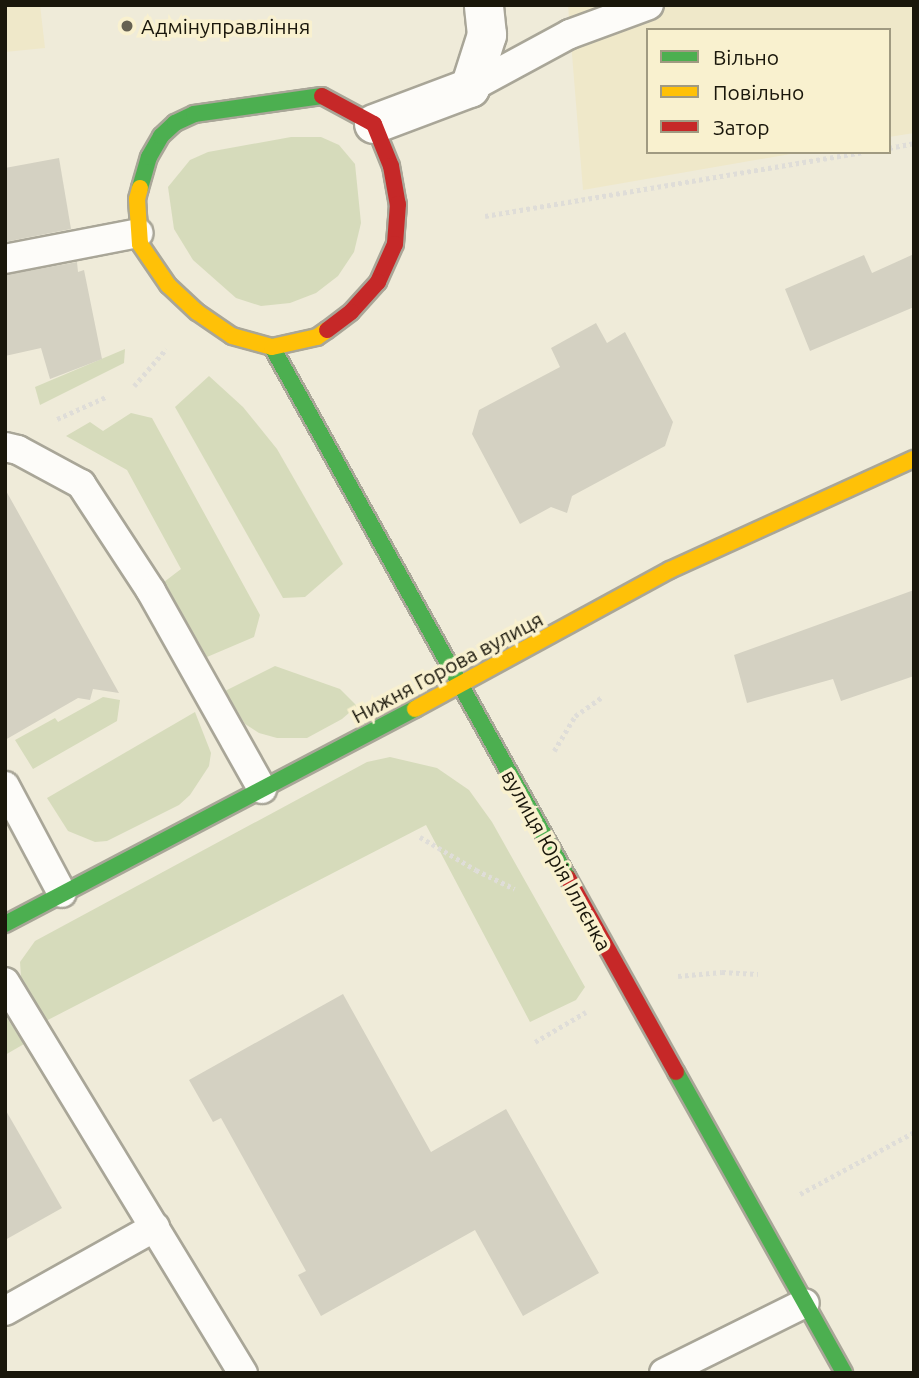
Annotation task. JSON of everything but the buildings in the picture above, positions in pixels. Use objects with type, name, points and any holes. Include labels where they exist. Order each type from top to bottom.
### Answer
[{"type":"street","points":[[374,124],[470,88],[487,35],[484,5]]},
{"type":"street","points":[[322,96],[374,124],[391,166],[398,204],[395,244],[378,282],[351,312],[317,337],[272,347],[232,336],[197,312],[168,285],[140,244],[137,200],[149,157],[161,136],[184,119],[194,114],[322,96]]},
{"type":"street","name":"вулиця Юрія Іллєнка","points":[[272,347],[844,1373]]},
{"type":"street","name":"Нижня Горова вулиця","points":[[5,924],[459,686],[670,570],[914,459]]},
{"type":"lane","points":[[470,88],[570,34],[649,5]]},
{"type":"lane","points":[[5,259],[139,233]]},
{"type":"lane","points":[[5,447],[18,450],[80,484],[151,591],[262,789]]},
{"type":"lane","points":[[5,786],[62,893]]},
{"type":"lane","points":[[5,982],[243,1373]]},
{"type":"lane","points":[[5,1311],[155,1227]]},
{"type":"lane","points":[[664,1373],[805,1303]]},
{"type":"path","points":[[891,148],[914,144]]},
{"type":"path","points":[[485,216],[850,154]]},
{"type":"path","points":[[71,413],[106,397]]},
{"type":"path","points":[[531,814],[556,745],[575,716],[601,698]]},
{"type":"path","points":[[420,837],[476,870],[518,890],[581,904]]},
{"type":"path","points":[[535,1042],[628,988],[686,974],[758,974]]},
{"type":"path","points":[[757,1218],[914,1132]]},
{"type":"shaded area","points":[[5,5],[40,5],[45,48],[5,52]]},
{"type":"shaded area","points":[[568,5],[914,5],[914,133],[891,137],[891,28],[646,28],[646,154],[790,154],[583,190]]},
{"type":"green space","points":[[291,137],[321,137],[339,145],[355,164],[361,223],[354,252],[338,276],[316,293],[290,303],[261,306],[236,298],[193,260],[174,229],[168,187],[190,160],[208,152]]},
{"type":"green space","points":[[125,349],[124,363],[40,405],[35,387]]},
{"type":"green space","points":[[209,376],[243,407],[277,449],[343,564],[305,597],[283,598],[175,407]]},
{"type":"green space","points":[[131,413],[152,418],[260,615],[254,637],[207,657],[164,582],[181,569],[127,470],[66,436],[90,422],[103,431]]},
{"type":"green space","points":[[275,666],[340,689],[357,706],[342,719],[307,738],[277,738],[259,733],[245,724],[225,691]]},
{"type":"green space","points":[[103,697],[120,700],[117,721],[33,769],[15,740],[55,718],[58,722]]},
{"type":"green space","points":[[195,712],[211,753],[209,766],[190,795],[179,805],[107,841],[95,842],[68,831],[47,798]]},
{"type":"green space","points":[[390,757],[437,768],[469,790],[492,822],[585,987],[576,1000],[530,1022],[426,825],[42,1023],[27,997],[21,977],[20,962],[35,941],[367,762]]},
{"type":"green space","points":[[5,1015],[24,1044],[5,1055]]},
{"type":"traffic: fast","points":[[140,188],[149,157],[161,136],[175,123],[194,114],[322,96]]},
{"type":"traffic: fast","points":[[272,347],[568,878]]},
{"type":"traffic: fast","points":[[5,924],[415,709]]},
{"type":"traffic: fast","points":[[676,1072],[844,1373]]},
{"type":"traffic: slow","points":[[140,188],[137,199],[140,244],[168,285],[197,312],[232,336],[272,347],[317,337],[327,330]]},
{"type":"traffic: slow","points":[[415,709],[670,570],[914,459]]},
{"type":"traffic: jam","points":[[322,96],[374,124],[391,166],[398,204],[395,244],[378,282],[351,312],[327,330]]},
{"type":"traffic: jam","points":[[568,878],[676,1072]]},
{"type":"place","name":"Адмінуправління","points":[[127,26]]}]
